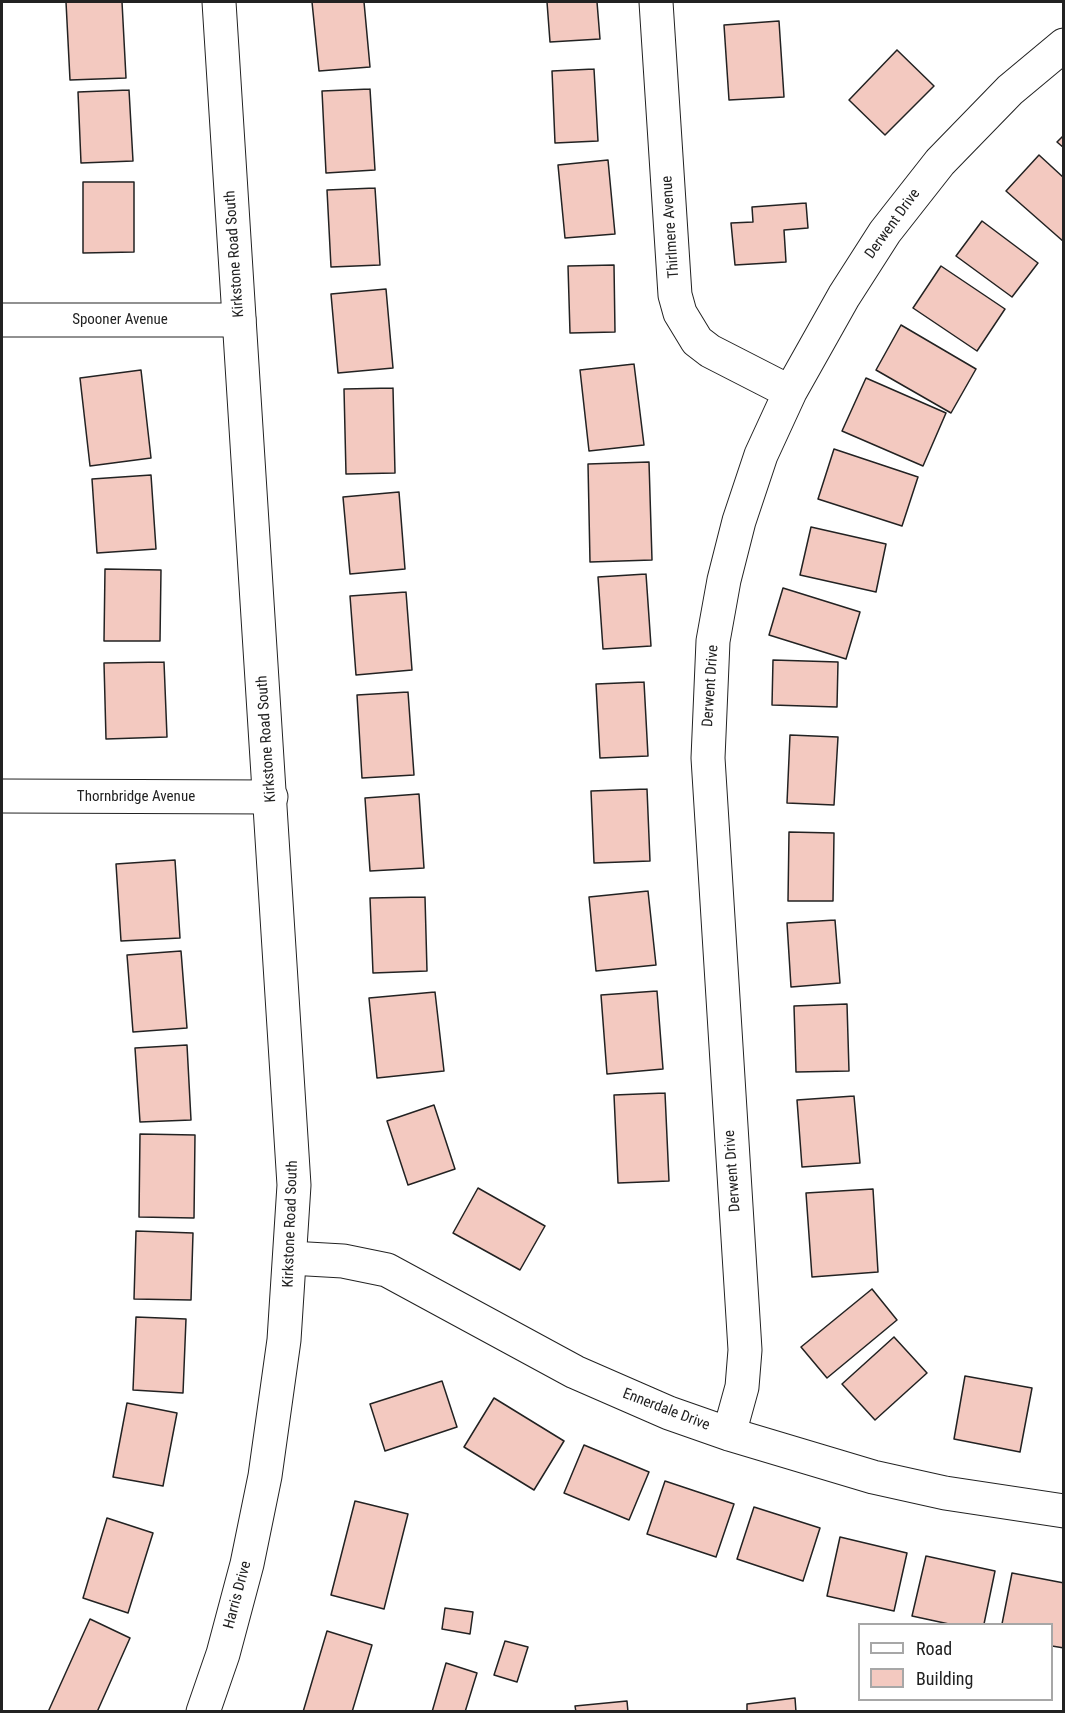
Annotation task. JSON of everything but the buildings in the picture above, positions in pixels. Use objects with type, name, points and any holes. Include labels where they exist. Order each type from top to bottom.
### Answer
[{"type":"street","name":"Kirkstone Road South","points":[[219,2],[293,1142],[290,1258],[284,1340],[265,1476]]},
{"type":"street","name":"Thirlmere Avenue","points":[[656,2],[675,295],[680,312],[697,341],[710,351],[790,392]]},
{"type":"street","name":"Derwent Drive","points":[[729,1434],[742,1387],[745,1350],[709,802],[709,705],[713,641],[739,521],[761,455],[790,392],[844,296],[909,198],[973,125],[1064,45]]},
{"type":"street","name":"Spooner Avenue","points":[[2,320],[239,320]]},
{"type":"street","name":"Thornbridge Avenue","points":[[2,796],[271,797]]},
{"type":"street","name":"Ennerdale Drive","points":[[290,1258],[364,1264],[387,1270],[575,1372],[669,1413],[729,1434],[873,1477],[945,1493],[1064,1511]]},
{"type":"street","name":"Harris Drive","points":[[203,1712],[223,1654],[247,1564],[265,1476]]}]
